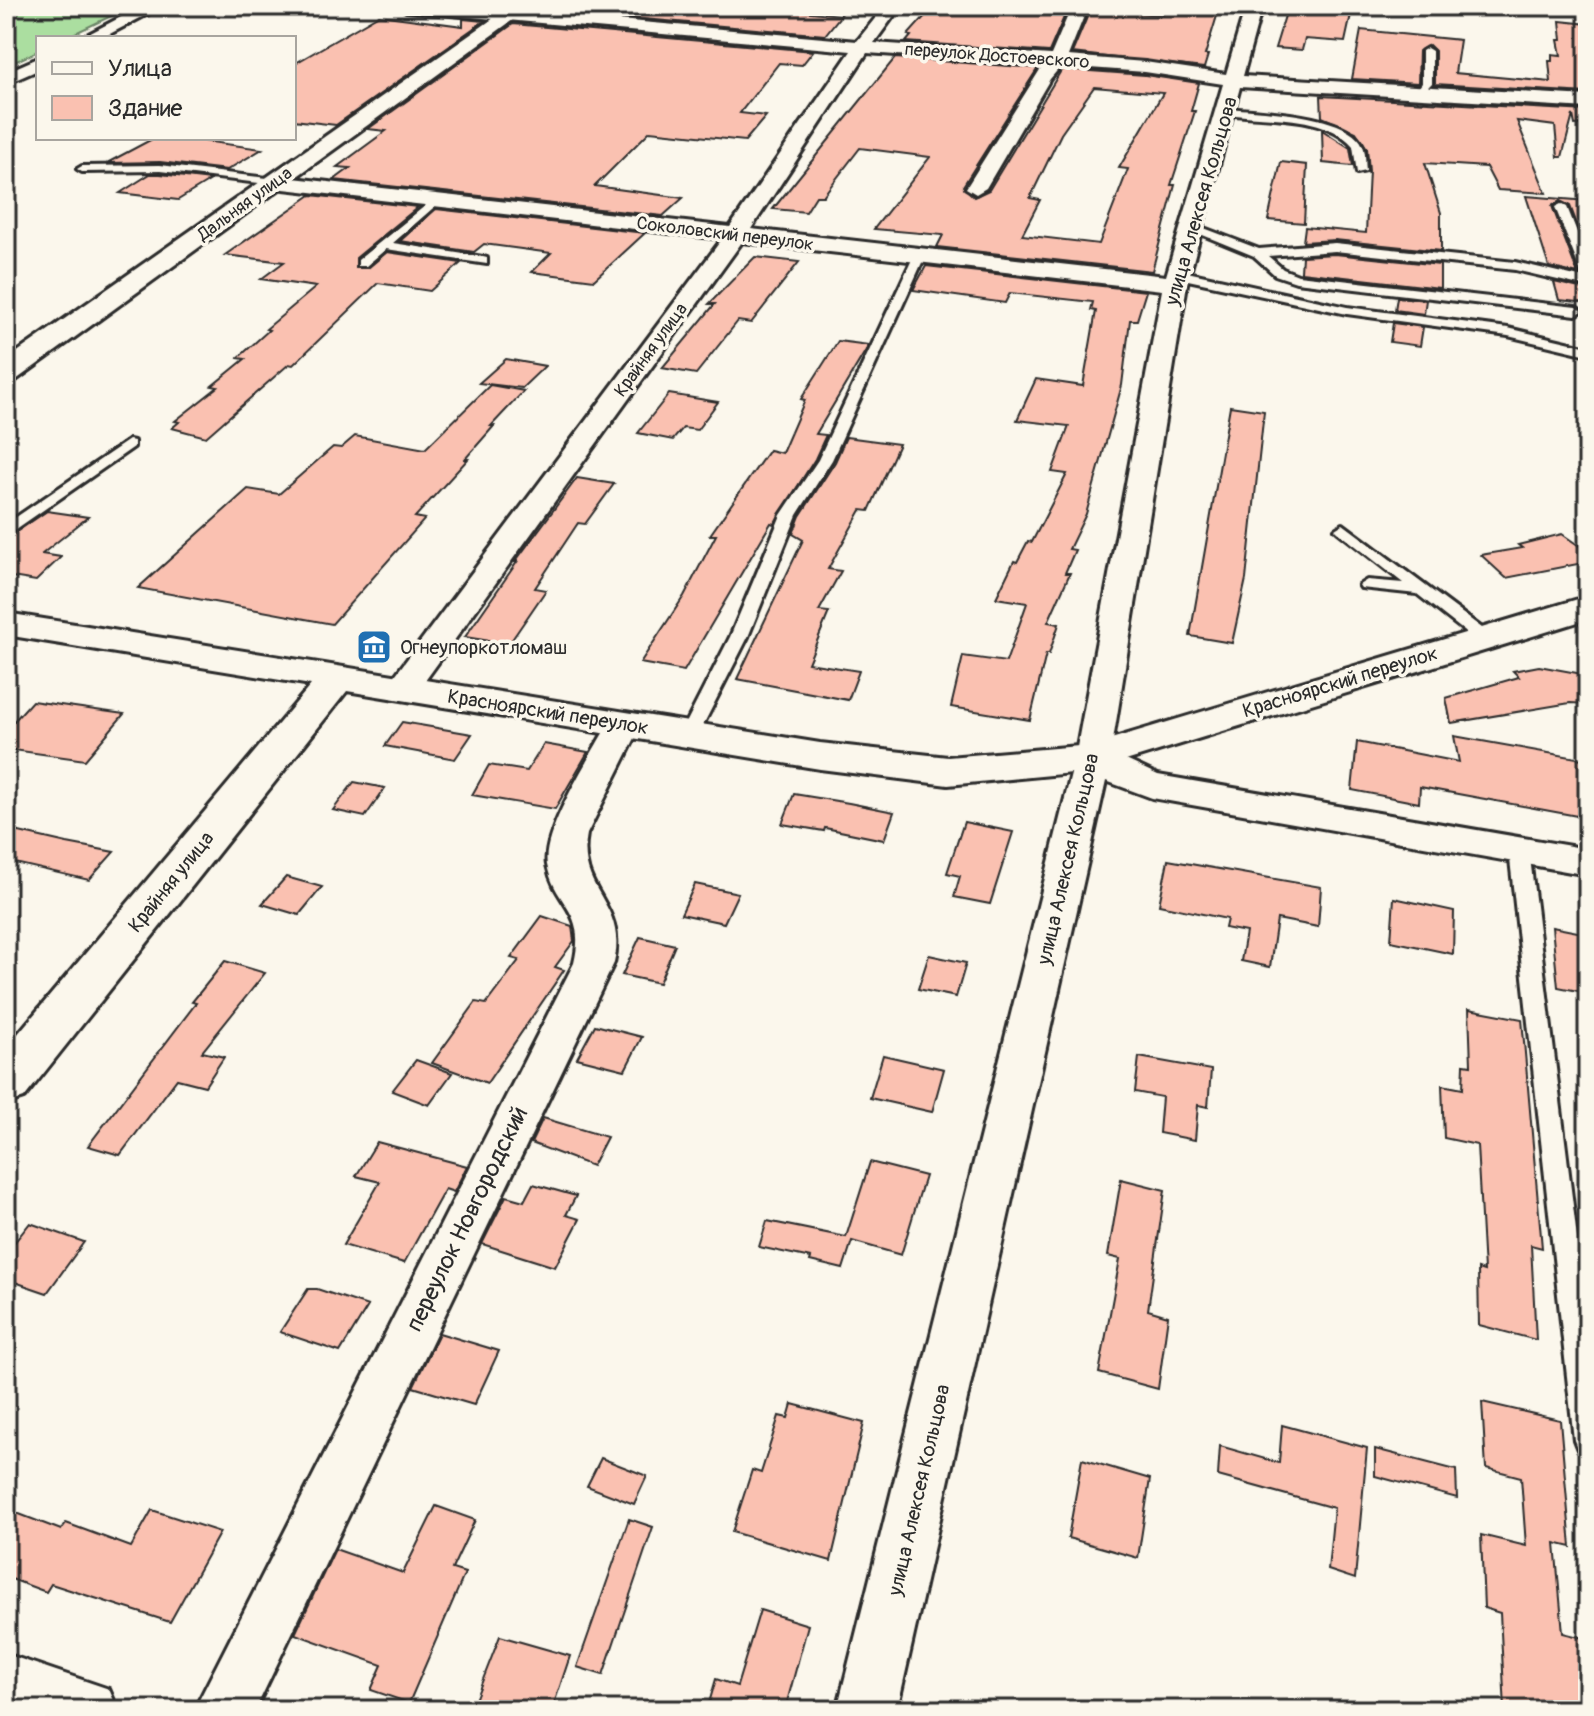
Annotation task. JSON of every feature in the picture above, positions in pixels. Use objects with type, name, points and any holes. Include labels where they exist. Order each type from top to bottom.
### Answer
[{"type":"main road","name":"Дальняя улица","points":[[6,374],[516,11]]},
{"type":"main road","name":"Красноярский переулок","points":[[6,624],[820,756],[948,771],[1093,758],[1588,607]]},
{"type":"main road","name":"Крайняя улица","points":[[6,1084],[337,679]]},
{"type":"street","points":[[93,36],[155,6]]},
{"type":"street","name":"переулок Достоевского","points":[[406,6],[516,11],[862,47],[1176,70],[1230,96],[1421,91],[1588,102]]},
{"type":"street","name":"Крайняя улица","points":[[402,689],[736,235],[893,6]]},
{"type":"street","points":[[976,188],[1042,77],[1058,59],[1080,6]]},
{"type":"street","name":"улица Алексея Кольцова","points":[[867,1710],[1093,758],[1177,279],[1254,6]]},
{"type":"street","points":[[683,30],[701,14]]},
{"type":"street","points":[[6,79],[36,64]]},
{"type":"street","name":"Соколовский переулок","points":[[275,182],[919,256],[1177,279]]},
{"type":"street","name":"переулок Новгородский","points":[[224,1710],[594,963],[599,936],[567,874],[564,848],[568,834],[625,724]]},
{"type":"street","points":[[1093,758],[1125,776],[1152,786],[1588,862]]},
{"type":"street","points":[[6,1684],[88,1710]]},
{"type":"lane","points":[[1421,91],[1427,83],[1427,51]]},
{"type":"lane","points":[[1230,96],[1343,131],[1358,145],[1361,171]]},
{"type":"lane","points":[[82,169],[152,168],[275,182]]},
{"type":"lane","points":[[362,263],[436,200]]},
{"type":"lane","points":[[1561,207],[1588,275]]},
{"type":"lane","points":[[1192,227],[1258,253],[1279,272],[1323,283],[1576,311]]},
{"type":"lane","points":[[383,245],[483,261]]},
{"type":"lane","points":[[1258,253],[1324,247],[1422,255],[1515,266],[1588,283]]},
{"type":"lane","points":[[1268,293],[1279,272],[1282,253]]},
{"type":"lane","points":[[689,735],[739,637],[789,515],[825,460],[919,256]]},
{"type":"lane","points":[[1177,279],[1429,324],[1522,333],[1588,351]]},
{"type":"lane","points":[[6,531],[129,444]]},
{"type":"lane","points":[[1343,529],[1484,638]]},
{"type":"lane","points":[[1367,585],[1422,590]]},
{"type":"lane","points":[[1519,850],[1588,1440]]},
{"type":"green space","points":[[6,6],[132,6],[69,36],[36,36],[36,52],[6,66]]},
{"type":"building","points":[[535,6],[654,6],[732,13],[741,6],[751,6],[841,15],[825,35],[532,9]]},
{"type":"building","points":[[934,6],[1001,13],[1006,6],[1068,8],[1049,52],[906,42],[911,36],[908,35]]},
{"type":"building","points":[[1167,6],[1220,6],[1204,68],[1072,53],[1090,10],[1163,15]]},
{"type":"building","points":[[1288,6],[1337,6],[1352,10],[1345,42],[1305,39],[1302,50],[1275,48]]},
{"type":"building","points":[[379,15],[463,26],[463,19],[484,21],[336,125],[296,120],[296,63]]},
{"type":"building","points":[[1560,21],[1588,24],[1588,93],[1435,84],[1435,51],[1429,45],[1419,51],[1418,83],[1352,79],[1361,30],[1460,40],[1455,73],[1551,82],[1549,61],[1552,61],[1552,54],[1561,55],[1558,40],[1562,40]]},
{"type":"building","points":[[513,24],[813,51],[802,65],[779,63],[740,113],[766,116],[745,141],[650,131],[595,186],[683,198],[663,216],[334,180],[350,168],[337,167],[386,131],[368,129]]},
{"type":"building","points":[[895,58],[1038,68],[963,186],[974,197],[989,190],[1062,69],[1145,75],[1199,83],[1191,111],[1195,111],[1171,185],[1175,185],[1152,271],[937,247],[943,235],[874,229],[930,157],[860,148],[823,196],[816,196],[806,212],[773,209]],"holes":[[[1094,87],[1163,93],[1119,168],[1128,169],[1099,244],[1022,235],[1040,200],[1030,198],[1061,134]]]},
{"type":"building","points":[[1321,96],[1588,111],[1588,124],[1575,125],[1573,115],[1562,157],[1558,157],[1555,126],[1517,121],[1546,193],[1498,190],[1486,167],[1425,163],[1441,213],[1441,251],[1335,240],[1303,242],[1305,227],[1366,233],[1367,148],[1356,132],[1322,117]]},
{"type":"building","points":[[1322,130],[1350,148],[1353,166],[1323,163]]},
{"type":"building","points":[[150,140],[197,140],[262,149],[227,170],[160,162],[107,163]]},
{"type":"building","points":[[1281,162],[1307,165],[1304,223],[1268,220]]},
{"type":"building","points":[[150,174],[211,180],[178,200],[120,193]]},
{"type":"building","points":[[311,195],[418,207],[356,258],[356,268],[368,268],[387,252],[461,263],[430,291],[378,283],[293,365],[289,364],[206,437],[172,428],[179,422],[175,421],[218,387],[212,386],[245,359],[238,358],[269,330],[266,329],[316,287],[261,279],[284,262],[225,255]]},
{"type":"building","points":[[1526,196],[1588,201],[1588,252],[1570,206],[1560,201],[1552,206],[1578,274],[1549,267]]},
{"type":"building","points":[[436,209],[645,233],[594,280],[532,272],[551,253],[484,244],[474,252],[400,241]]},
{"type":"building","points":[[1335,254],[1440,265],[1440,288],[1301,272],[1302,256]]},
{"type":"building","points":[[755,257],[799,262],[751,323],[738,321],[696,374],[662,368],[715,304],[709,304]]},
{"type":"building","points":[[926,266],[1146,291],[1137,320],[1130,320],[1122,385],[1086,514],[1069,549],[1075,550],[1065,573],[1070,573],[1048,622],[1059,624],[1049,654],[1046,654],[1030,720],[951,707],[963,656],[1006,662],[1027,603],[996,598],[1014,561],[1017,562],[1028,541],[1032,542],[1067,474],[1052,472],[1069,426],[1017,420],[1036,379],[1083,386],[1096,311],[1091,310],[1093,302],[1010,293],[1005,303],[913,290]]},
{"type":"building","points":[[1554,282],[1588,290],[1588,303],[1559,300]]},
{"type":"building","points":[[1397,297],[1426,300],[1424,314],[1395,310]]},
{"type":"building","points":[[1393,323],[1423,327],[1420,346],[1390,342]]},
{"type":"building","points":[[838,341],[869,345],[816,434],[826,435],[815,459],[774,524],[771,523],[684,671],[640,663],[684,596],[716,535],[710,535],[769,450],[782,453],[805,400],[801,399]]},
{"type":"building","points":[[506,359],[545,366],[522,388],[479,383]]},
{"type":"building","points":[[490,385],[524,391],[415,517],[425,519],[332,624],[138,588],[248,489],[279,494],[333,447],[341,448],[355,436],[425,449]]},
{"type":"building","points":[[669,394],[718,402],[697,430],[683,428],[673,440],[638,433]]},
{"type":"building","points":[[1230,406],[1264,411],[1246,579],[1232,643],[1190,636]]},
{"type":"building","points":[[846,437],[899,444],[869,511],[861,510],[828,569],[841,571],[819,611],[829,612],[808,663],[859,671],[848,700],[737,679],[803,540],[793,534],[800,516],[835,462]]},
{"type":"building","points":[[577,478],[614,484],[585,524],[578,523],[535,588],[546,590],[509,644],[465,637],[515,562]]},
{"type":"building","points":[[47,511],[88,517],[42,554],[61,557],[36,581],[12,577],[6,582],[6,539]]},
{"type":"building","points":[[1562,534],[1588,552],[1588,562],[1506,578],[1481,555],[1522,548],[1518,545]]},
{"type":"building","points":[[1539,666],[1588,675],[1588,704],[1570,703],[1451,723],[1446,698],[1519,677],[1513,671]]},
{"type":"building","points":[[32,701],[124,714],[85,760],[6,749],[6,730]]},
{"type":"building","points":[[402,722],[472,734],[455,759],[385,746]]},
{"type":"building","points":[[1454,736],[1588,760],[1588,818],[1420,787],[1419,803],[1352,790],[1357,742],[1459,762]]},
{"type":"building","points":[[544,744],[588,752],[555,809],[472,795],[489,765],[527,771]]},
{"type":"building","points":[[354,782],[385,788],[365,817],[333,810]]},
{"type":"building","points":[[794,794],[894,812],[884,840],[825,828],[824,831],[782,824]]},
{"type":"building","points":[[964,822],[1013,832],[990,904],[954,897],[960,876],[947,873]]},
{"type":"building","points":[[6,829],[114,852],[89,880],[6,861]]},
{"type":"building","points":[[1168,860],[1321,887],[1318,927],[1277,919],[1270,967],[1241,961],[1246,932],[1225,928],[1227,919],[1159,905]]},
{"type":"building","points":[[286,877],[322,887],[299,915],[262,904]]},
{"type":"building","points":[[695,884],[738,893],[724,923],[681,914]]},
{"type":"building","points":[[1394,898],[1454,911],[1453,954],[1391,941]]},
{"type":"building","points":[[542,916],[572,926],[574,941],[555,967],[564,970],[487,1083],[432,1063],[476,1002],[486,1004],[519,960],[511,958]]},
{"type":"building","points":[[1552,927],[1588,934],[1588,993],[1558,987]]},
{"type":"building","points":[[640,937],[675,945],[659,983],[622,975]]},
{"type":"building","points":[[929,955],[966,963],[956,997],[918,989]]},
{"type":"building","points":[[225,961],[265,973],[202,1052],[224,1057],[205,1086],[177,1079],[120,1155],[88,1146],[196,1003],[192,1002]]},
{"type":"building","points":[[1469,1009],[1522,1019],[1542,1248],[1531,1245],[1536,1340],[1479,1325],[1478,1269],[1484,1271],[1477,1145],[1444,1138],[1442,1085],[1463,1089],[1464,1064],[1471,1065]]},
{"type":"building","points":[[595,1025],[642,1037],[625,1070],[577,1058]]},
{"type":"building","points":[[883,1055],[944,1069],[932,1112],[870,1098]]},
{"type":"building","points":[[1139,1057],[1211,1070],[1208,1107],[1198,1105],[1195,1140],[1159,1133],[1162,1097],[1135,1092]]},
{"type":"building","points":[[416,1060],[452,1073],[429,1105],[392,1091]]},
{"type":"building","points":[[543,1118],[607,1137],[592,1166],[531,1143]]},
{"type":"building","points":[[377,1142],[467,1166],[454,1192],[445,1189],[404,1263],[343,1245],[380,1182],[356,1176]]},
{"type":"building","points":[[870,1162],[925,1176],[901,1255],[852,1241],[843,1269],[810,1261],[811,1258],[759,1247],[767,1221],[846,1237]]},
{"type":"building","points":[[1121,1179],[1165,1190],[1148,1310],[1168,1316],[1158,1389],[1099,1373],[1120,1259],[1108,1256]]},
{"type":"building","points":[[533,1184],[576,1196],[566,1215],[580,1219],[555,1267],[482,1244],[506,1196],[524,1201]]},
{"type":"building","points":[[30,1223],[84,1242],[47,1293],[6,1279],[6,1253]]},
{"type":"building","points":[[308,1289],[317,1289],[368,1306],[340,1352],[280,1332]]},
{"type":"building","points":[[439,1333],[499,1351],[474,1405],[413,1387]]},
{"type":"building","points":[[1482,1402],[1560,1420],[1571,1547],[1555,1543],[1563,1633],[1583,1638],[1587,1676],[1581,1674],[1585,1710],[1505,1710],[1500,1613],[1484,1608],[1481,1535],[1526,1546],[1521,1477],[1486,1468]]},
{"type":"building","points":[[792,1404],[864,1423],[831,1561],[732,1532],[752,1470],[761,1473],[779,1416],[788,1418]]},
{"type":"building","points":[[1282,1425],[1367,1448],[1355,1579],[1328,1570],[1334,1508],[1218,1476],[1220,1446],[1279,1463]]},
{"type":"building","points":[[1375,1449],[1456,1470],[1457,1498],[1375,1476]]},
{"type":"building","points":[[601,1458],[647,1476],[634,1504],[587,1486]]},
{"type":"building","points":[[1082,1459],[1150,1479],[1138,1558],[1068,1538]]},
{"type":"building","points":[[436,1506],[475,1520],[452,1569],[465,1573],[409,1703],[371,1690],[382,1665],[295,1634],[335,1549],[403,1573]]},
{"type":"building","points":[[6,1509],[61,1530],[66,1523],[131,1547],[152,1510],[220,1532],[170,1622],[51,1584],[46,1592],[6,1577]]},
{"type":"building","points":[[629,1519],[653,1527],[603,1675],[577,1667]]},
{"type":"building","points":[[760,1610],[808,1625],[787,1702],[794,1704],[793,1710],[707,1710],[716,1679],[737,1686]]},
{"type":"building","points":[[500,1636],[570,1656],[552,1710],[490,1710],[473,1705]]},
{"type":"place","name":"Огнеупоркотломаш","points":[[374,647]]}]
